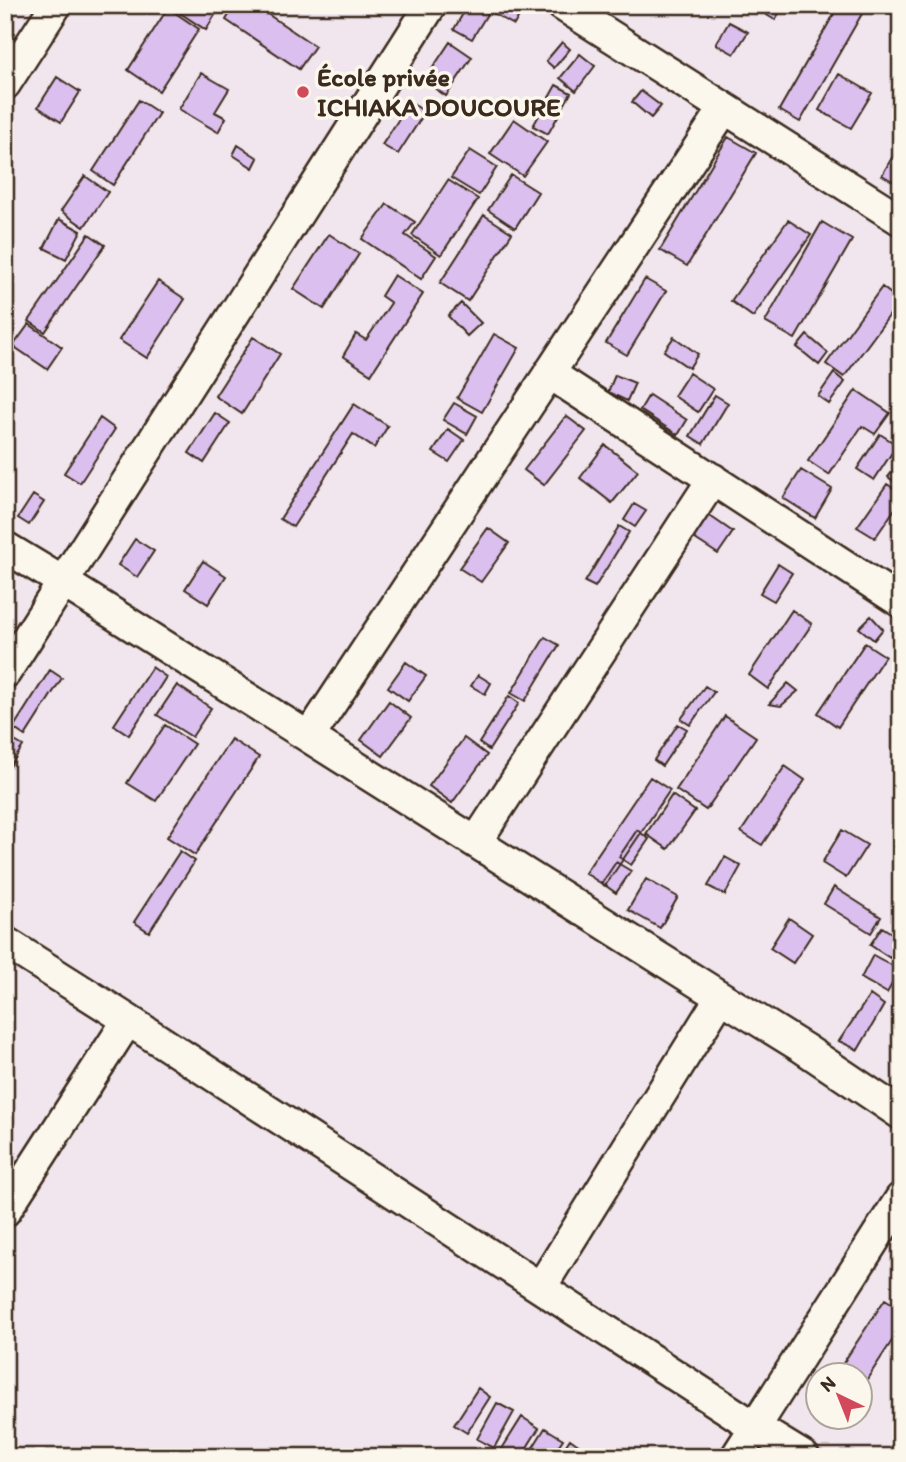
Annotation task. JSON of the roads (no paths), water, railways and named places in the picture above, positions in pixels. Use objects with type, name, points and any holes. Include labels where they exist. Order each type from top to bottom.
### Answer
[{"type":"street","points":[[5,84],[56,5]]},
{"type":"street","points":[[5,673],[431,5]]},
{"type":"street","points":[[562,5],[901,220]]},
{"type":"street","points":[[309,737],[724,109]]},
{"type":"street","points":[[549,373],[901,602]]},
{"type":"street","points":[[476,842],[713,479]]},
{"type":"street","points":[[5,547],[803,1048],[901,1114]]},
{"type":"street","points":[[5,942],[804,1457]]},
{"type":"street","points":[[541,1287],[721,997]]},
{"type":"street","points":[[5,1211],[128,1020]]},
{"type":"street","points":[[736,1457],[901,1198]]},
{"type":"place","name":"École privée ICHIAKA DOUCOURE","points":[[303,92]]}]
